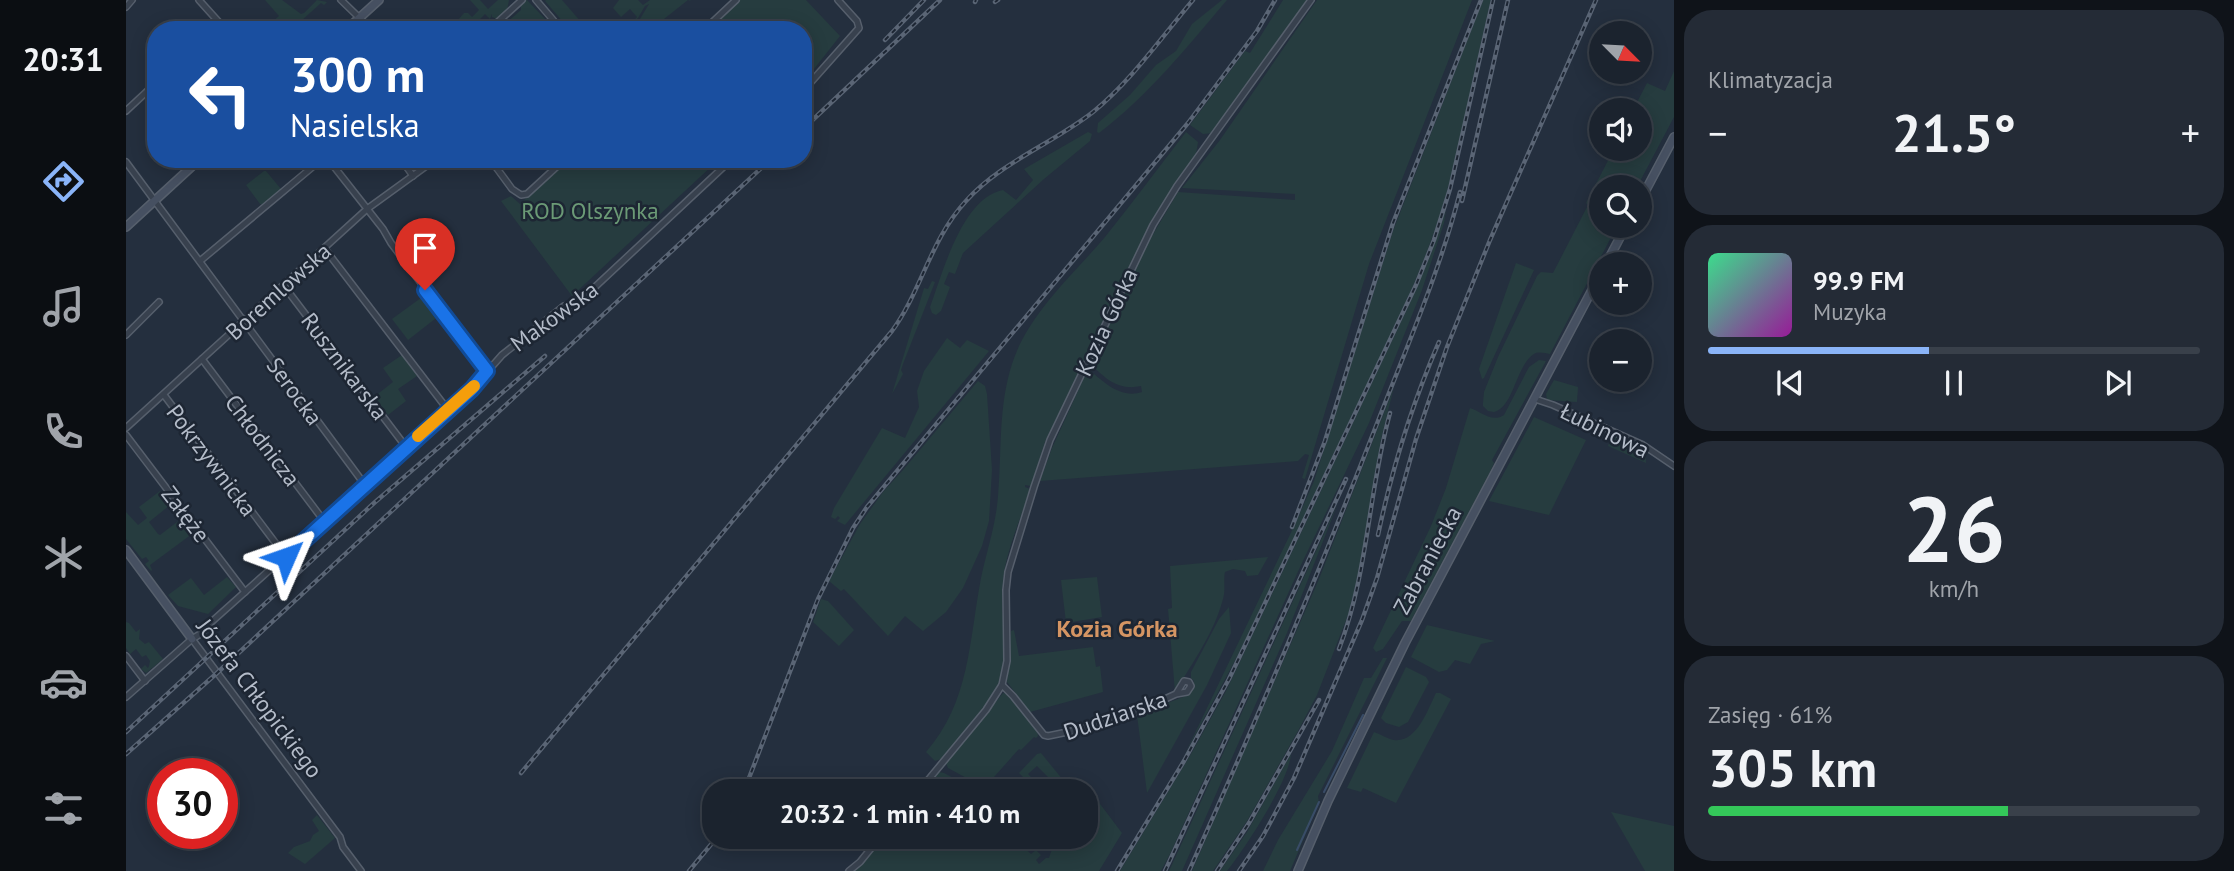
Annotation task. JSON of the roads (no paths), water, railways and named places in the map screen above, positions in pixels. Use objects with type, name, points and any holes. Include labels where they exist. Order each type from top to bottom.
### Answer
[{"type":"main road","points":[[355,21],[379,0]]},
{"type":"main road","points":[[1652,178],[1674,137]]},
{"type":"main road","points":[[126,227],[190,168]]},
{"type":"main road","name":"Zabraniecka","points":[[1298,871],[1328,801],[1402,649],[1589,295]]},
{"type":"main road","name":"Józefa Chłopickiego","points":[[126,550],[192,639]]},
{"type":"street","points":[[126,7],[132,0]]},
{"type":"street","points":[[199,0],[217,21]]},
{"type":"street","points":[[341,0],[363,21]]},
{"type":"street","points":[[499,21],[522,0]]},
{"type":"street","points":[[536,0],[554,21]]},
{"type":"street","points":[[714,21],[736,0]]},
{"type":"street","points":[[812,81],[859,26],[838,0]]},
{"type":"street","name":"Kozia Górka","points":[[1002,685],[1007,661],[1008,572],[1050,440],[1153,225],[1177,186],[1311,0]]},
{"type":"street","points":[[126,111],[147,91]]},
{"type":"street","name":"Serocka","points":[[126,162],[365,485]]},
{"type":"street","points":[[200,261],[311,168]]},
{"type":"street","points":[[335,168],[487,371]]},
{"type":"street","points":[[407,168],[413,176]]},
{"type":"street","name":"Boremlowska","points":[[126,428],[367,209],[424,168]]},
{"type":"street","points":[[497,168],[519,195],[527,194],[555,168]]},
{"type":"street","name":"Makowska","points":[[126,697],[202,633],[472,389],[502,355],[564,306],[582,300],[722,168]]},
{"type":"street","points":[[325,249],[448,410]]},
{"type":"street","name":"Rusznikarska","points":[[284,286],[406,447]]},
{"type":"street","points":[[126,335],[159,302]]},
{"type":"street","name":"Chłodnicza","points":[[202,359],[324,522]]},
{"type":"street","name":"Pokrzywnicka","points":[[164,395],[286,557]]},
{"type":"street","name":"Łubinowa","points":[[1535,399],[1643,445],[1674,466]]},
{"type":"street","name":"Załęże","points":[[126,435],[246,592]]},
{"type":"street","name":"Józefa Chłopickiego","points":[[192,639],[340,837],[343,847],[361,871]]},
{"type":"street","points":[[126,656],[145,681]]},
{"type":"street","points":[[929,779],[986,710],[1002,685]]},
{"type":"street","name":"Dudziarska","points":[[1002,685],[1044,735],[1048,736],[1132,714],[1177,694]]},
{"type":"street","points":[[849,871],[870,849]]},
{"type":"waterway","points":[[1324,792],[1363,715]]},
{"type":"waterway","points":[[1297,850],[1319,802]]},
{"type":"railway","points":[[885,40],[924,0]]},
{"type":"railway","points":[[812,121],[940,0]]},
{"type":"railway","points":[[521,773],[892,331],[911,299],[943,232],[966,201],[995,175],[1077,123],[1107,100],[1133,73],[1193,0]]},
{"type":"railway","points":[[749,779],[818,599],[853,528],[867,507],[1188,123],[1257,31],[1275,0]]},
{"type":"railway","points":[[1292,527],[1325,441],[1393,223],[1481,0]]},
{"type":"railway","points":[[1117,871],[1184,761],[1229,679],[1416,285],[1450,189],[1493,0]]},
{"type":"railway","points":[[1462,201],[1508,0]]},
{"type":"railway","points":[[1239,871],[1263,836],[1294,778],[1362,620],[1377,578],[1416,439],[1447,347],[1490,240],[1596,0]]},
{"type":"railway","points":[[126,754],[217,673],[761,168]]},
{"type":"railway","points":[[1189,871],[1356,478],[1433,279],[1460,192]]},
{"type":"railway","points":[[1378,535],[1404,437],[1439,342]]},
{"type":"railway","points":[[126,732],[374,503],[545,356]]},
{"type":"railway","points":[[1339,649],[1357,590],[1390,413]]},
{"type":"railway","points":[[1165,871],[1346,479]]},
{"type":"railway","points":[[1217,871],[1249,823],[1319,700]]},
{"type":"railway","points":[[689,871],[707,849]]},
{"type":"district","name":"Kozia Górka","points":[[1117,628]]},
{"type":"park label","name":"ROD Olszynka","points":[[590,210]]}]
